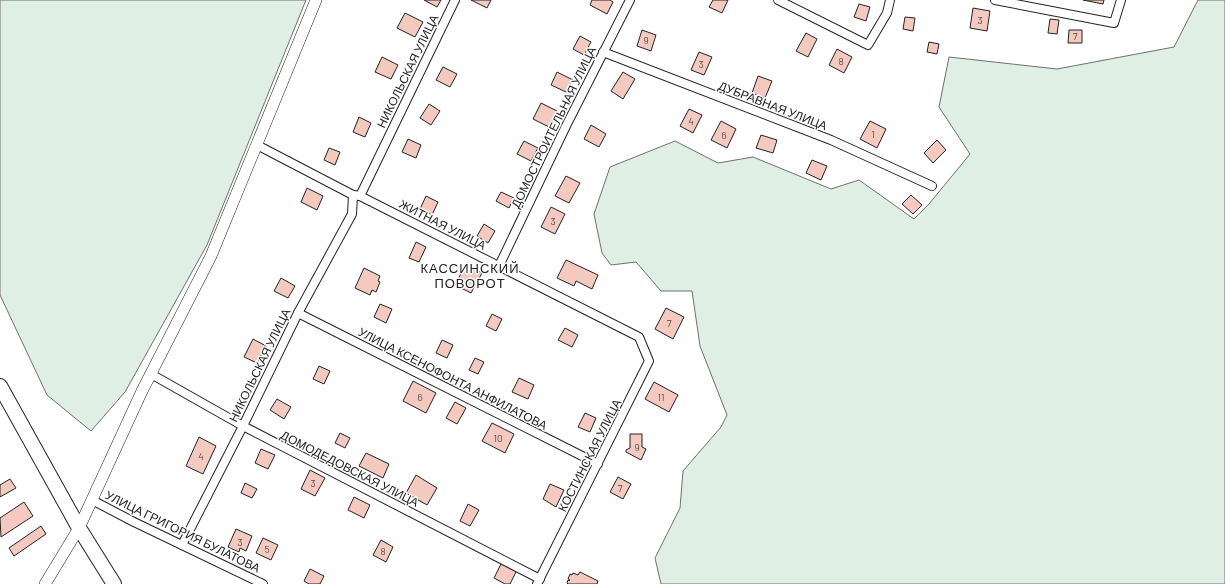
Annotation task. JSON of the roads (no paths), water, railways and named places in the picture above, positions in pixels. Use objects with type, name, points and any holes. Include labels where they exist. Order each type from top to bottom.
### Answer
[{"type":"highway","points":[[0,386],[79,528],[114,584]]},
{"type":"street","points":[[45,584],[79,528],[151,374],[211,256],[316,0]]},
{"type":"street","name":"НИКОЛЬСКАЯ УЛИЦА","points":[[182,546],[298,313],[352,214],[357,195],[455,0]]},
{"type":"street","name":"ДОМОСТРОИТЕЛЬНАЯ УЛИЦА","points":[[499,266],[566,126],[630,0]]},
{"type":"street","points":[[778,0],[868,45],[887,12],[890,0]]},
{"type":"street","points":[[995,0],[1017,2],[1114,23],[1121,0]]},
{"type":"street","name":"ДУБРАВНАЯ УЛИЦА","points":[[603,52],[831,140],[932,186]]},
{"type":"street","name":"ЖИТНАЯ УЛИЦА","points":[[257,145],[639,337]]},
{"type":"street","name":"УЛИЦА КСЕНОФОНТА АНФИЛАТОВА","points":[[298,313],[598,464]]},
{"type":"street","name":"КОСТИНСКАЯ УЛИЦА","points":[[539,582],[650,361],[639,337]]},
{"type":"street","name":"ДОМОДЕДОВСКАЯ УЛИЦА","points":[[151,374],[243,426],[539,582]]},
{"type":"street","name":"УЛИЦА ГРИГОРИЯ БУЛАТОВА","points":[[92,500],[182,546],[263,584]]},
{"type":"district","name":"КАССИНСКИЙ ПОВОРОТ","points":[[470,276]]}]
